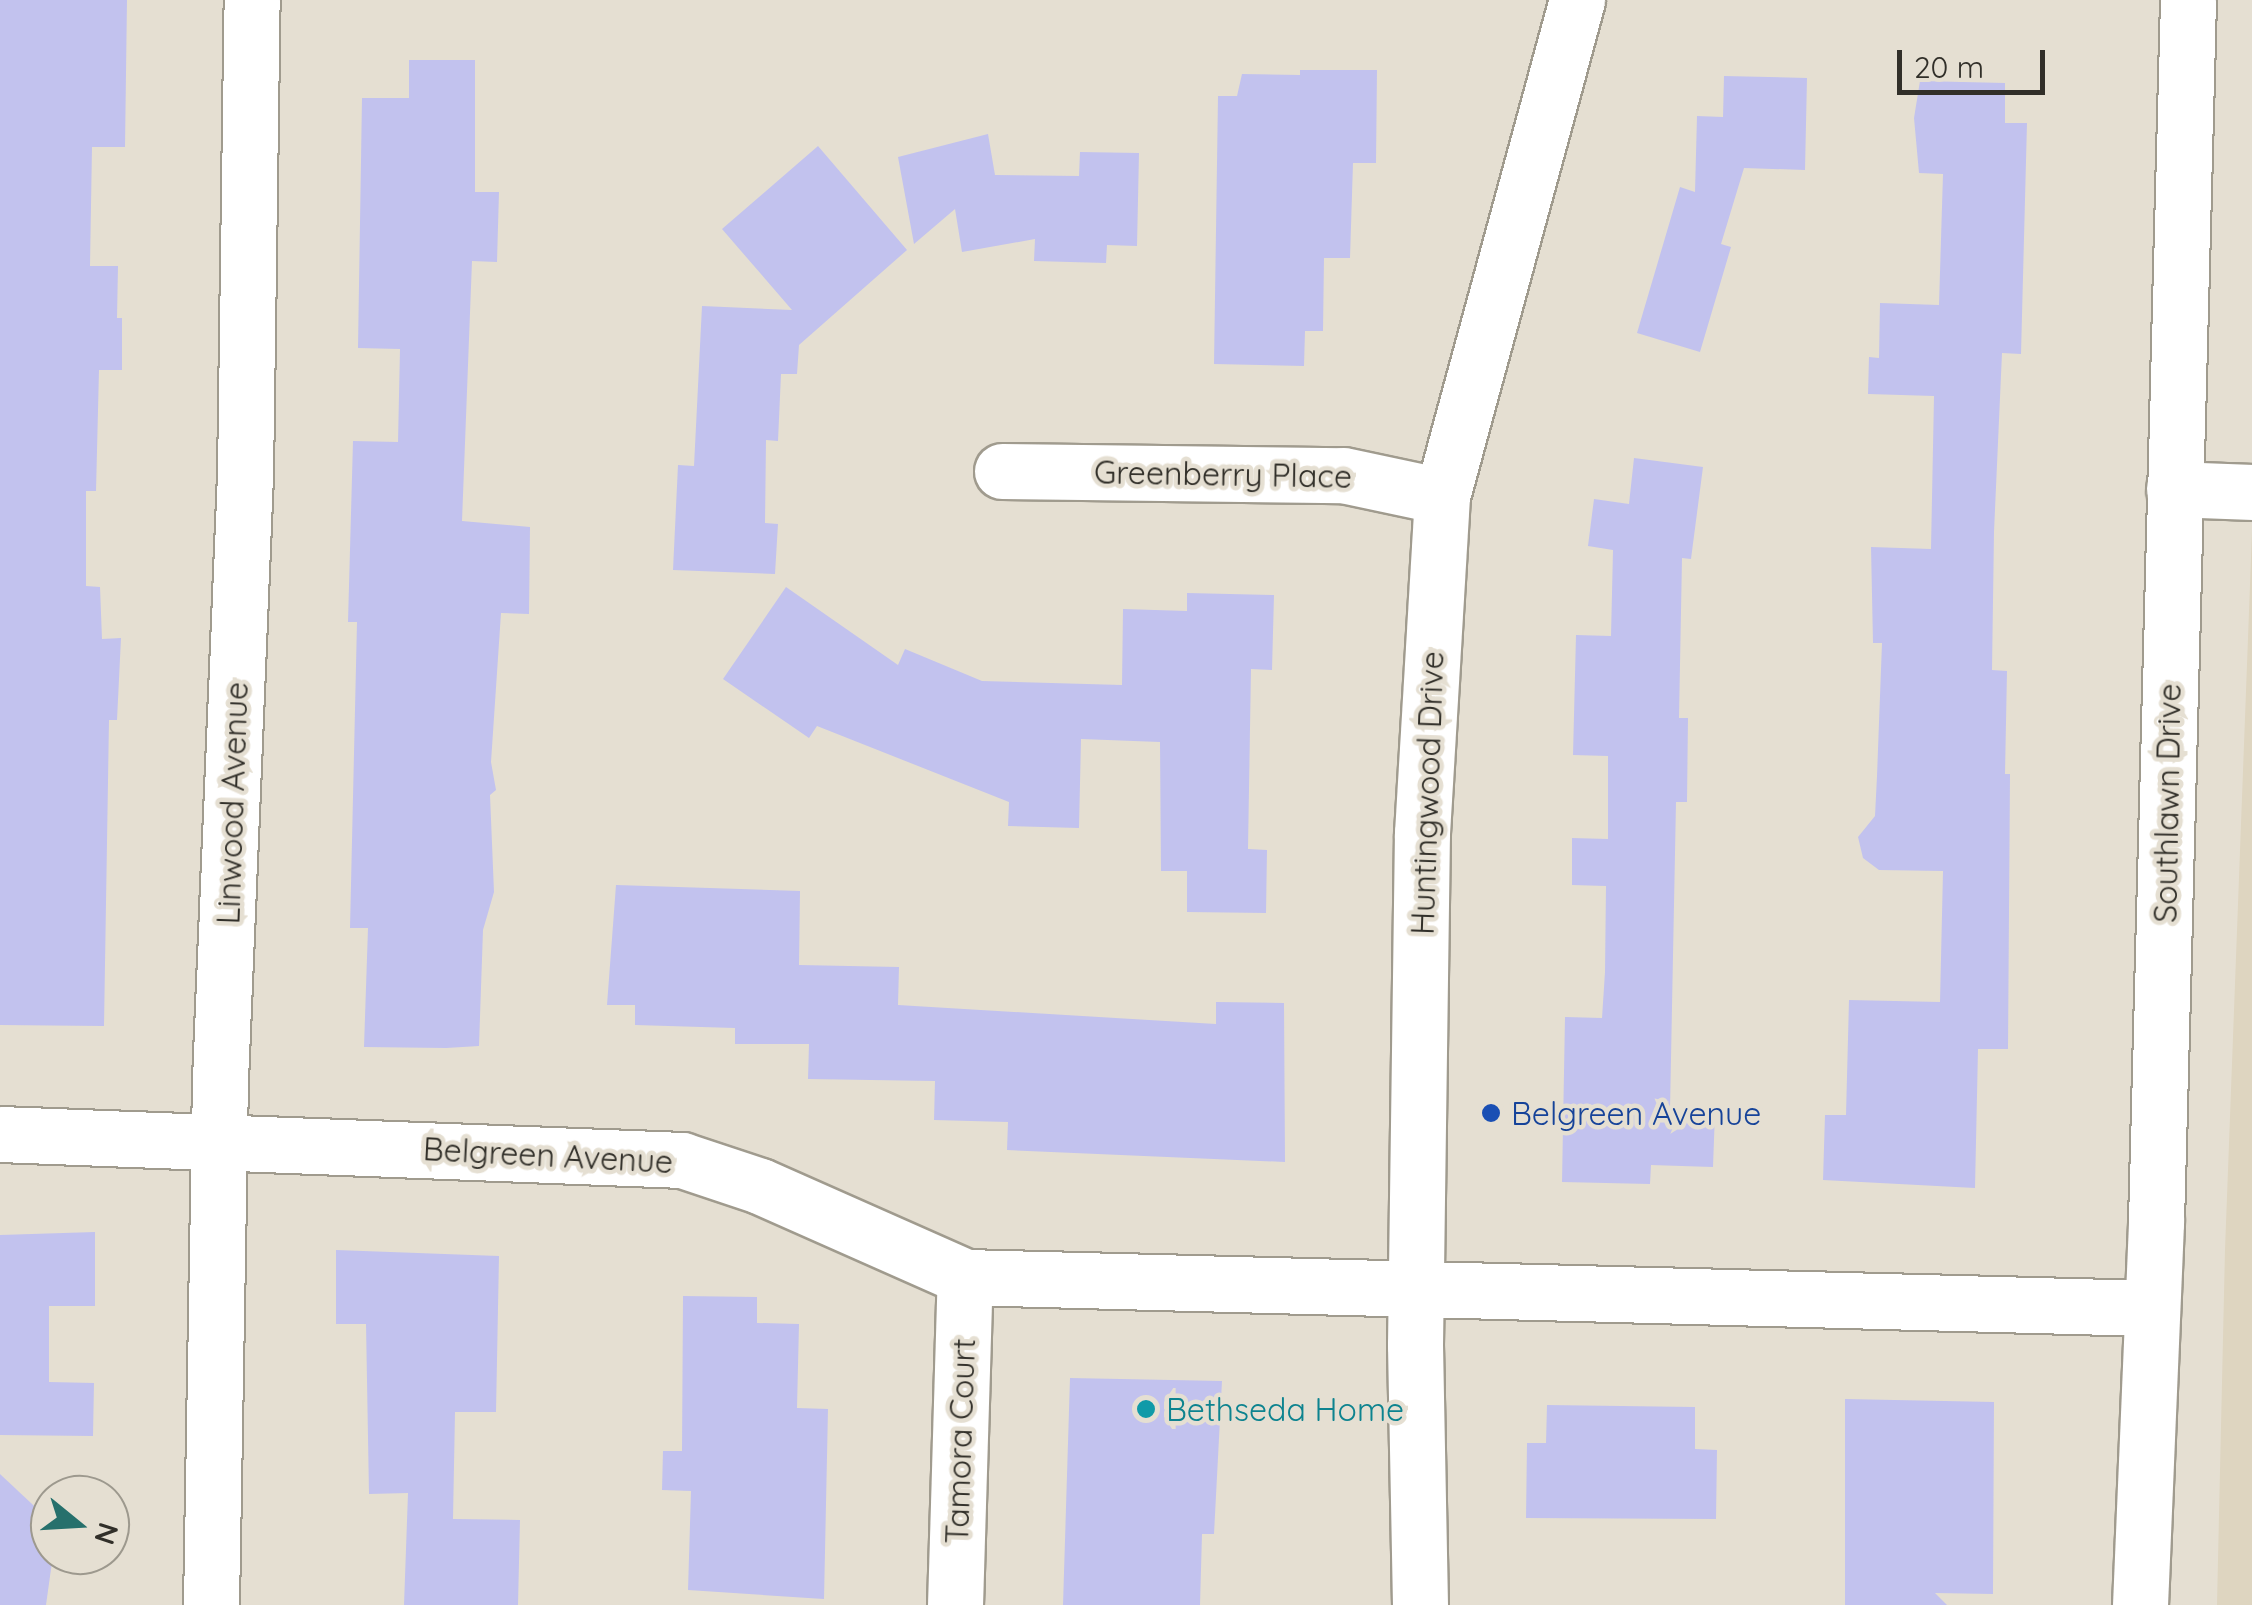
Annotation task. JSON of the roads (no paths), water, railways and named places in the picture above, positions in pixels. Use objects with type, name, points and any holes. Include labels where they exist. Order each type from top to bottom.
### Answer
[{"type":"street","name":"Linwood Avenue","points":[[211,1605],[220,1139],[246,476],[252,0]]},
{"type":"street","name":"Huntingwood Drive","points":[[1420,1605],[1415,1292],[1422,833],[1442,496],[1577,0]]},
{"type":"street","name":"Southlawn Drive","points":[[2140,1605],[2152,1308],[2188,0]]},
{"type":"street","name":"Greenberry Place","points":[[1002,470],[1344,475],[1442,496]]},
{"type":"street","points":[[2174,489],[2252,492]]},
{"type":"street","name":"Belgreen Avenue","points":[[0,1134],[220,1139],[682,1160],[760,1186],[965,1277],[1415,1292],[1512,1288],[2152,1308]]},
{"type":"street","name":"Tamora Court","points":[[955,1605],[965,1277]]},
{"type":"place","name":"Belgreen Avenue","points":[[1491,1113]]},
{"type":"place","name":"Bethseda Home","points":[[1146,1409]]}]
